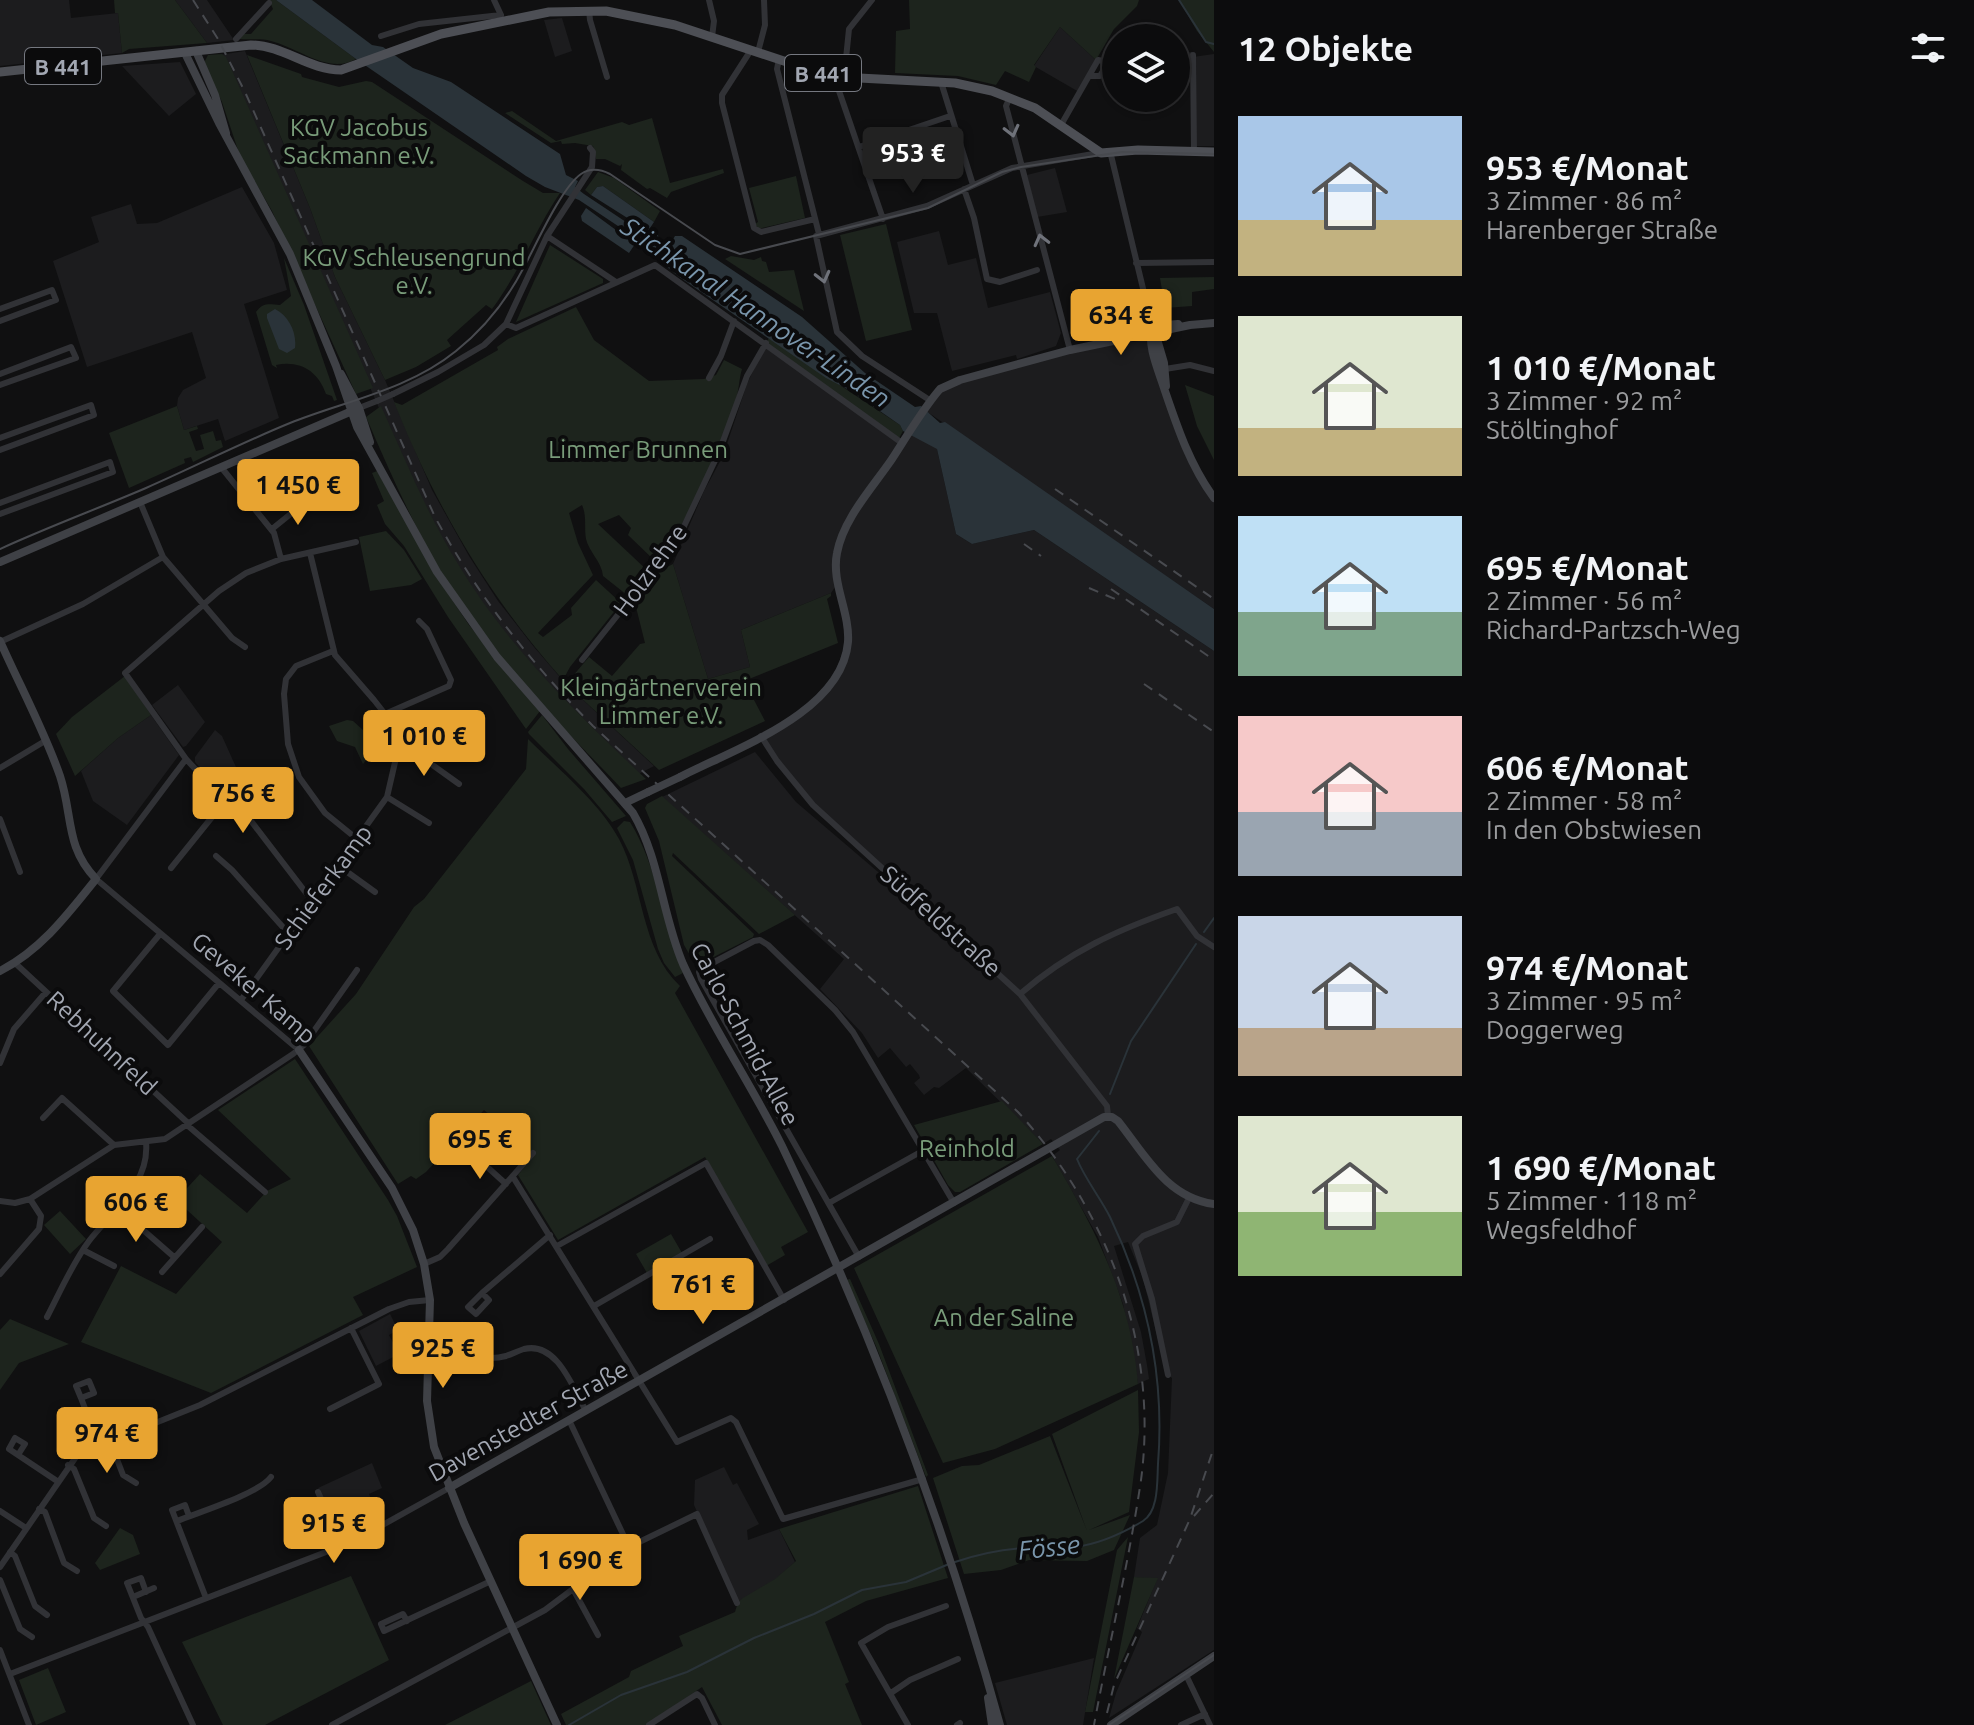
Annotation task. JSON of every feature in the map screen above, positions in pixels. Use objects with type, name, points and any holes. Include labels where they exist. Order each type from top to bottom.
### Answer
[{"type":"main road","name":"B 441","points":[[0,72],[190,52],[236,39],[270,47],[334,70],[358,66],[424,38],[501,19],[589,10],[639,16],[841,77],[980,87],[1010,97],[1105,152]]},
{"type":"main road","points":[[1105,152],[1194,151],[1213,155]]},
{"type":"street","points":[[381,36],[419,24],[501,19],[494,0]]},
{"type":"street","points":[[709,0],[714,21],[712,37]]},
{"type":"street","points":[[764,0],[765,25],[754,51],[722,95],[722,103],[757,232],[815,219]]},
{"type":"street","points":[[872,0],[849,29],[838,88],[883,219]]},
{"type":"street","points":[[236,39],[269,3]]},
{"type":"street","points":[[589,10],[607,77]]},
{"type":"street","name":"Carlo-Schmid-Allee","points":[[190,52],[215,95],[227,138],[290,254],[372,452],[437,572],[512,675],[633,813],[648,844],[668,923],[683,964],[777,1136],[869,1340],[923,1479],[1000,1725]]},
{"type":"street","points":[[1193,55],[1194,151]]},
{"type":"street","points":[[779,59],[777,69],[815,219],[837,332],[862,356],[928,404]]},
{"type":"street","points":[[1061,125],[1091,76]]},
{"type":"street","points":[[941,82],[973,185]]},
{"type":"street","points":[[1010,97],[1006,106],[1070,350]]},
{"type":"street","points":[[859,147],[950,116]]},
{"type":"street","points":[[0,562],[393,394],[484,345],[506,324],[547,236],[592,167],[593,152],[590,148]]},
{"type":"street","points":[[817,235],[927,206],[1021,165],[1105,152],[1165,369],[1165,391]]},
{"type":"street","points":[[964,189],[974,218],[987,279],[1000,282],[1037,270]]},
{"type":"street","points":[[547,236],[616,282]]},
{"type":"street","points":[[1136,263],[1214,262]]},
{"type":"street","points":[[506,324],[516,328],[655,265],[905,439]]},
{"type":"street","points":[[0,309],[52,290],[56,300],[0,321]]},
{"type":"street","points":[[22,301],[25,312]]},
{"type":"street","points":[[709,378],[734,321]]},
{"type":"street","points":[[625,803],[761,736],[815,703],[830,686],[842,668],[848,638],[835,569],[838,545],[854,515],[928,404],[950,383],[1153,330],[1214,323]]},
{"type":"street","points":[[1153,330],[1165,391],[1181,440],[1213,494]]},
{"type":"street","name":"Holzrehre","points":[[582,660],[678,539],[719,452],[747,376],[766,343]]},
{"type":"street","points":[[0,374],[71,347],[76,358],[0,385]]},
{"type":"street","points":[[43,358],[46,368]]},
{"type":"street","points":[[1165,369],[1190,365],[1214,371]]},
{"type":"street","points":[[0,438],[91,405],[94,415],[0,450]]},
{"type":"street","points":[[63,414],[67,425]]},
{"type":"street","points":[[0,503],[110,462],[113,472],[0,514]]},
{"type":"street","points":[[221,467],[272,529],[281,559]]},
{"type":"street","points":[[85,471],[89,481]]},
{"type":"street","points":[[14,497],[18,508]]},
{"type":"street","points":[[140,502],[163,557],[232,638],[245,647]]},
{"type":"street","points":[[272,529],[298,508],[312,502]]},
{"type":"street","points":[[313,902],[251,821],[225,801],[186,759],[125,673],[239,577],[281,559],[356,542]]},
{"type":"street","name":"Schieferkamp","points":[[241,1000],[387,797],[396,766],[396,748],[385,714],[333,651],[310,553]]},
{"type":"street","points":[[0,641],[83,604],[163,557]]},
{"type":"street","points":[[385,714],[449,686],[451,680],[427,629],[419,621]]},
{"type":"street","name":"Geveker Kamp","points":[[0,641],[61,779],[72,842],[81,860],[96,879],[299,1050],[401,1203],[424,1264],[430,1300],[434,1339],[429,1415],[434,1447],[448,1486],[557,1725]]},
{"type":"street","points":[[333,651],[296,666],[286,679],[284,694],[288,744],[299,777],[325,813],[357,839]]},
{"type":"street","name":"Südfeldstraße","points":[[761,736],[813,805],[992,965],[1020,994],[1100,1095],[1107,1106],[1108,1116]]},
{"type":"street","points":[[0,768],[45,741]]},
{"type":"street","points":[[396,748],[406,746],[459,784]]},
{"type":"street","points":[[0,971],[15,963],[63,921],[186,759]]},
{"type":"street","points":[[387,797],[429,823]]},
{"type":"street","points":[[171,868],[225,801]]},
{"type":"street","points":[[0,819],[4,840],[20,872]]},
{"type":"street","points":[[216,856],[289,934]]},
{"type":"street","points":[[339,866],[375,892]]},
{"type":"street","points":[[1020,994],[1061,962],[1099,939],[1177,909],[1197,936],[1214,947]]},
{"type":"street","points":[[160,934],[113,991],[168,1045],[219,983]]},
{"type":"street","points":[[859,1257],[699,975],[703,968],[754,941],[760,940],[768,945],[835,1010],[853,1032],[954,1203]]},
{"type":"street","name":"Rebhuhnfeld","points":[[15,963],[265,1192]]},
{"type":"street","points":[[0,1201],[15,1203],[30,1199],[114,1145],[165,1139],[299,1050],[357,970]]},
{"type":"street","points":[[0,1063],[14,1029],[46,992]]},
{"type":"street","points":[[43,1118],[62,1098],[114,1145]]},
{"type":"street","points":[[1108,1116],[1118,1121],[1171,1187],[1189,1198],[1214,1204]]},
{"type":"street","name":"Davenstedter Straße","points":[[10,1674],[366,1536],[448,1486],[1108,1116]]},
{"type":"street","points":[[47,1317],[83,1250],[118,1208],[143,1170],[146,1142]]},
{"type":"street","points":[[829,1203],[924,1150]]},
{"type":"street","points":[[424,1264],[440,1257],[448,1249],[533,1153]]},
{"type":"street","points":[[474,1155],[506,1184]]},
{"type":"street","points":[[557,1246],[706,1163],[784,1300]]},
{"type":"street","points":[[513,1177],[677,1442],[731,1418],[736,1422],[783,1519],[923,1479]]},
{"type":"street","points":[[1168,1375],[1152,1299],[1135,1244],[1143,1236],[1177,1222],[1189,1198]]},
{"type":"street","points":[[0,1274],[39,1229],[41,1216],[30,1199]]},
{"type":"street","points":[[118,1208],[174,1257]]},
{"type":"street","points":[[162,1272],[202,1227]]},
{"type":"street","points":[[482,1293],[550,1235]]},
{"type":"street","points":[[594,1306],[710,1239]]},
{"type":"street","points":[[83,1250],[114,1266]]},
{"type":"street","points":[[0,1567],[78,1454],[200,1405],[399,1305],[430,1300]]},
{"type":"street","points":[[462,1325],[434,1339],[461,1355],[492,1358],[524,1349],[543,1351],[559,1362],[586,1411]]},
{"type":"street","points":[[330,1409],[379,1384],[351,1328]]},
{"type":"street","points":[[81,1398],[99,1445]]},
{"type":"street","points":[[569,1420],[629,1547]]},
{"type":"street","points":[[110,1441],[123,1475],[136,1483]]},
{"type":"street","points":[[18,1455],[57,1481]]},
{"type":"street","points":[[68,1465],[74,1469],[94,1518],[106,1526]]},
{"type":"street","points":[[177,1521],[268,1482],[271,1477]]},
{"type":"street","points":[[318,1492],[342,1546]]},
{"type":"street","points":[[189,1516],[185,1505],[172,1510],[206,1598]]},
{"type":"street","points":[[39,1509],[45,1512],[64,1563],[77,1571]]},
{"type":"street","points":[[0,1511],[26,1528]]},
{"type":"street","points":[[332,1725],[545,1610],[629,1547],[697,1514],[737,1603]]},
{"type":"street","points":[[10,1552],[15,1556],[35,1606],[47,1615]]},
{"type":"street","points":[[146,1592],[141,1578],[127,1583],[193,1725]]},
{"type":"street","points":[[0,1580],[20,1629],[32,1637]]},
{"type":"street","points":[[407,1621],[491,1581]]},
{"type":"street","points":[[133,1597],[154,1588]]},
{"type":"street","points":[[573,1589],[598,1635]]},
{"type":"street","points":[[908,1725],[861,1643],[888,1627],[946,1606]]},
{"type":"street","points":[[0,1650],[29,1725]]},
{"type":"street","points":[[1111,1725],[1214,1656]]},
{"type":"street","points":[[891,1693],[910,1680],[958,1659]]},
{"type":"street","points":[[1186,1675],[1210,1725]]},
{"type":"street","name":"Carlo-Schmid-Allee","points":[[988,1689],[992,1725]]},
{"type":"street","points":[[649,1725],[697,1694],[715,1725]]},
{"type":"street","points":[[1181,1725],[1205,1714]]},
{"type":"shaded area","points":[[0,0],[69,0],[71,18],[118,13],[122,53],[0,66]]},
{"type":"shaded area","points":[[175,0],[207,0],[234,40],[207,43]]},
{"type":"shaded area","points":[[562,18],[572,51],[555,57],[544,20]]},
{"type":"shaded area","points":[[1060,27],[1096,60],[1079,92],[1034,66]]},
{"type":"shaded area","points":[[245,51],[335,277],[385,380],[432,490],[469,556],[498,601],[566,684],[654,766],[635,776],[550,695],[457,568],[402,461],[331,298],[213,56]]},
{"type":"shaded area","points":[[1190,52],[1193,57],[1214,54],[1214,146],[1194,146]]},
{"type":"shaded area","points":[[180,62],[196,94],[169,116],[122,66]]},
{"type":"shaded area","points":[[1055,168],[1067,212],[1037,217],[1027,175]]},
{"type":"shaded area","points":[[242,187],[274,243],[287,290],[244,304],[279,418],[225,441],[218,419],[184,430],[177,406],[178,398],[183,390],[206,378],[192,332],[87,367],[53,261],[99,242],[91,217],[131,204],[137,224],[157,223]]},
{"type":"shaded area","points":[[939,231],[948,265],[976,258],[988,308],[1050,292],[1061,333],[1056,346],[1017,359],[1016,355],[952,371],[937,313],[914,313],[897,242]]},
{"type":"shaded area","points":[[1147,340],[1172,415],[1214,498],[1214,609],[929,413],[956,534],[972,544],[1034,530],[1214,651],[1214,1650],[1109,1718],[1116,1693],[1142,1632],[1137,1628],[1157,1579],[1134,1577],[1140,1538],[1157,1525],[1168,1473],[1172,1378],[1166,1373],[1143,1278],[1128,1242],[1114,1246],[1141,1332],[1147,1365],[1149,1379],[1138,1384],[1123,1304],[1098,1237],[1052,1156],[1060,1150],[1051,1139],[1043,1144],[966,1068],[924,1095],[914,1083],[920,1078],[910,1064],[906,1067],[890,1048],[878,1058],[862,1033],[820,989],[844,959],[662,797],[755,752],[796,802],[993,970],[813,805],[761,736],[787,721],[830,686],[848,638],[837,584],[831,593],[741,630],[750,667],[708,679],[673,564],[704,491],[723,456],[747,384],[766,343],[902,443],[940,389],[1070,350]]},
{"type":"shaded area","points":[[178,685],[205,722],[183,747],[152,705]]},
{"type":"shaded area","points":[[151,715],[179,755],[127,825],[93,801],[81,771],[118,738]]},
{"type":"shaded area","points":[[215,730],[222,736],[241,781],[227,794],[223,794],[195,762],[195,757]]},
{"type":"shaded area","points":[[390,1314],[398,1330],[389,1335],[399,1354],[376,1366],[359,1331]]},
{"type":"shaded area","points":[[372,1463],[382,1488],[369,1494],[375,1508],[367,1512],[366,1520],[339,1535],[318,1488]]},
{"type":"shaded area","points":[[724,1467],[733,1485],[737,1483],[759,1524],[747,1530],[748,1540],[779,1529],[795,1562],[776,1579],[738,1602],[694,1505],[695,1480]]},
{"type":"shaded area","points":[[1094,1658],[1083,1725],[1007,1725],[995,1683]]},
{"type":"green space","points":[[114,0],[175,0],[207,43],[129,49],[122,53]]},
{"type":"green space","points":[[269,0],[276,0],[356,59],[335,64],[271,41],[239,39],[243,34],[251,34],[273,9]]},
{"type":"green space","points":[[909,0],[1139,0],[1119,24],[1102,24],[1102,50],[1096,60],[1060,27],[1034,65],[1036,67],[1029,82],[1005,71],[996,85],[958,76],[895,73],[896,31],[910,29]]},
{"type":"green space","points":[[1179,0],[1214,0],[1214,52],[1197,31]]},
{"type":"green space","points":[[222,54],[226,57],[373,388],[356,394],[272,211],[240,156],[222,102],[204,63],[208,55]]},
{"type":"green space","points":[[247,55],[301,74],[302,77],[339,87],[372,82],[543,193],[560,193],[492,309],[486,305],[447,340],[451,346],[416,367],[385,380],[335,277]]},
{"type":"green space","points":[[512,111],[556,141],[622,122],[629,125],[652,118],[670,183],[723,169],[724,173],[671,192],[667,198],[647,189],[621,170],[622,164],[596,159],[593,146],[562,144],[561,141],[551,143],[505,113]]},
{"type":"green space","points":[[598,172],[614,178],[660,211],[654,222],[603,186],[597,187],[591,195],[585,190]]},
{"type":"green space","points":[[796,176],[805,218],[758,229],[749,188]]},
{"type":"green space","points":[[886,224],[912,330],[866,341],[840,235]]},
{"type":"green space","points":[[550,245],[603,279],[603,283],[516,322]]},
{"type":"green space","points":[[731,256],[754,260],[761,257],[769,272],[794,270],[804,311],[725,259]]},
{"type":"green space","points":[[284,258],[337,400],[326,394],[318,379],[307,369],[293,364],[276,365],[277,368],[272,365],[256,312],[264,305],[280,305],[291,296]]},
{"type":"green space","points":[[1214,277],[1214,289],[1192,292],[1192,306],[1165,308],[1160,278]]},
{"type":"green space","name":"Limmer Brunnen","points":[[576,307],[594,340],[649,381],[704,379],[716,375],[724,360],[742,369],[736,399],[712,465],[679,528],[654,566],[654,560],[628,535],[631,528],[619,515],[598,524],[649,572],[631,595],[603,576],[586,539],[582,505],[569,513],[578,543],[593,575],[538,633],[543,637],[572,615],[571,608],[596,580],[621,603],[563,680],[511,616],[466,549],[428,478],[394,402],[402,405],[498,350],[497,347],[508,339]]},
{"type":"green space","points":[[769,338],[900,425],[903,431],[898,440],[766,343]]},
{"type":"green space","points":[[1185,385],[1214,396],[1214,460],[1197,426]]},
{"type":"green space","points":[[177,406],[184,430],[197,426],[198,429],[189,432],[196,451],[204,449],[200,435],[213,431],[216,441],[221,440],[223,447],[193,462],[191,457],[184,459],[185,463],[129,488],[109,433]]},
{"type":"green space","points":[[381,406],[436,526],[478,594],[544,678],[646,779],[621,788],[534,697],[475,624],[419,532],[366,417]]},
{"type":"green space","points":[[377,471],[444,588],[469,625],[540,711],[526,729],[448,617],[404,546],[385,524],[377,505],[384,501],[372,473]]},
{"type":"green space","points":[[386,531],[404,550],[422,579],[411,585],[370,591],[359,537]]},
{"type":"green space","name":"Kleingärtnerverein Limmer e.V.","points":[[673,564],[708,679],[750,667],[741,630],[831,593],[827,599],[838,643],[744,681],[765,721],[659,770],[566,684],[589,657],[612,676],[640,644],[645,643],[635,603],[659,571]]},
{"type":"green space","points":[[125,676],[151,715],[118,738],[75,776],[56,734],[72,717]]},
{"type":"green space","points":[[542,715],[626,816],[612,822],[529,734]]},
{"type":"green space","points":[[353,721],[372,738],[387,731],[390,749],[368,758],[363,764],[355,747],[337,741],[329,726]]},
{"type":"green space","points":[[528,739],[590,799],[619,839],[657,954],[680,986],[675,993],[808,1232],[781,1247],[785,1255],[766,1266],[705,1157],[558,1240],[518,1175],[534,1155],[484,1110],[426,1172],[416,1179],[411,1176],[398,1184],[309,1046],[356,994],[414,907],[424,899],[526,769]]},
{"type":"green space","points":[[662,796],[795,915],[759,934],[673,853],[672,856],[754,934],[696,966],[684,945],[659,841],[645,808]]},
{"type":"green space","points":[[624,821],[630,822],[654,877],[683,973],[675,977],[658,949],[633,860],[617,828]]},
{"type":"green space","points":[[295,1059],[388,1200],[417,1267],[353,1297],[363,1315],[211,1393],[81,1342],[121,1266],[176,1294],[222,1242],[176,1200],[200,1174],[247,1213],[267,1191],[291,1179],[218,1110]]},
{"type":"green space","name":"Reinhold","points":[[1002,1101],[1043,1144],[955,1192],[914,1125]]},
{"type":"green space","name":"An der Saline","points":[[1052,1156],[1083,1210],[1119,1293],[1128,1322],[1138,1384],[995,1449],[943,1463],[854,1268]]},
{"type":"green space","points":[[60,1211],[86,1239],[70,1254],[44,1225]]},
{"type":"green space","points":[[671,1234],[682,1253],[647,1273],[636,1254]]},
{"type":"green space","points":[[850,1279],[879,1344],[928,1475],[926,1477],[876,1346],[846,1280]]},
{"type":"green space","points":[[10,1319],[69,1344],[19,1363],[0,1390],[0,1330]]},
{"type":"green space","points":[[1138,1390],[1139,1432],[1129,1512],[1089,1530],[1130,1515],[1114,1550],[1087,1561],[1029,1560],[1001,1570],[964,1574],[933,1478],[962,1466],[979,1465],[1050,1436],[1087,1531],[1052,1434]]},
{"type":"green space","points":[[918,1486],[948,1578],[866,1601],[825,1622],[862,1725],[722,1725],[702,1687],[647,1725],[566,1725],[561,1714],[629,1677],[631,1671],[683,1646],[679,1636],[735,1612],[738,1602],[775,1579],[796,1561],[779,1529]]},
{"type":"green space","points":[[120,1528],[133,1535],[140,1554],[100,1570],[95,1563]]},
{"type":"green space","points":[[1128,1537],[1093,1712],[1085,1712],[1117,1550]]},
{"type":"green space","points":[[351,1576],[389,1660],[265,1725],[223,1725],[182,1642]]},
{"type":"green space","points":[[1134,1577],[1158,1578],[1114,1679]]},
{"type":"green space","points":[[48,1668],[66,1712],[36,1725],[19,1680]]},
{"type":"green space","points":[[531,1681],[551,1725],[445,1725]]},
{"type":"water","name":"Stichkanal Hannover-Linden","points":[[276,0],[312,0],[372,45],[383,47],[413,68],[451,82],[560,154],[566,175],[578,181],[575,187],[584,194],[647,236],[658,235],[659,241],[669,246],[675,236],[682,236],[802,317],[865,373],[915,407],[921,406],[940,423],[945,422],[1214,609],[1214,651],[1034,530],[972,544],[956,534],[937,449],[903,431],[900,425],[851,391],[826,378],[678,276],[641,245],[642,242],[579,200],[526,176]]},
{"type":"water","points":[[603,186],[654,222],[648,231],[591,195],[597,187]]},
{"type":"water","points":[[586,208],[635,244],[629,253],[582,221],[581,216]]},
{"type":"water","points":[[275,309],[288,320],[293,331],[295,348],[287,353],[279,349],[267,318],[267,314]]},
{"type":"waterway","name":"Fösse","points":[[1179,0],[1206,42],[1214,44]]},
{"type":"waterway","name":"Fösse","points":[[1204,932],[1214,918]]},
{"type":"waterway","name":"Fösse","points":[[1110,1094],[1131,1041],[1196,944]]},
{"type":"waterway","name":"Fösse","points":[[955,1562],[1009,1549],[1069,1548],[1093,1543],[1143,1521],[1155,1503],[1160,1431],[1151,1337],[1135,1277],[1123,1247],[1077,1159],[1099,1131]]},
{"type":"waterway","name":"Fösse","points":[[569,1725],[621,1695],[687,1672],[862,1590],[906,1582],[949,1564]]},
{"type":"tram line","points":[[0,549],[290,423],[397,385],[437,364],[467,342],[503,302],[565,191],[588,171],[599,170],[610,174],[715,245],[740,254],[928,208],[1002,172],[1021,167],[1122,152],[1214,154]]},
{"type":"tram line","points":[[1109,1725],[1214,1655]]},
{"type":"railway","points":[[193,0],[218,39],[245,92],[435,517],[487,601],[527,653],[593,726],[1018,1112],[1078,1192],[1120,1283],[1134,1331],[1142,1380],[1145,1430],[1136,1511],[1094,1725]]},
{"type":"railway","points":[[1055,489],[1214,599]]},
{"type":"railway","points":[[1024,544],[1041,556]]},
{"type":"railway","points":[[1089,588],[1122,602]]},
{"type":"railway","points":[[1111,589],[1214,660]]},
{"type":"railway","points":[[1144,684],[1214,732]]},
{"type":"railway","points":[[1107,1713],[1114,1685],[1190,1519],[1214,1447]]},
{"type":"railway","points":[[1194,1516],[1214,1493]]},
{"type":"park label","name":"KGV Jacobus Sackmann e.V.","points":[[359,141]]},
{"type":"park label","name":"KGV Schleusengrund e.V.","points":[[414,271]]}]
